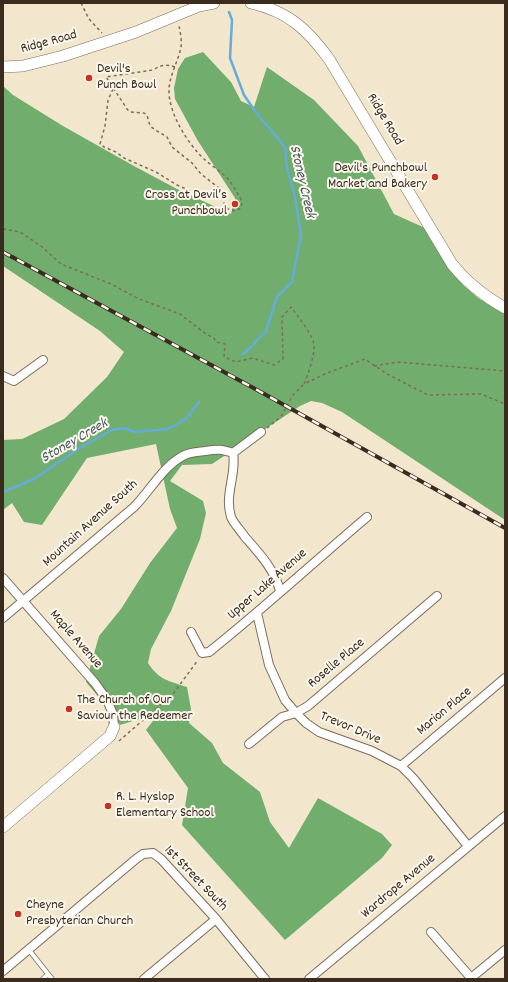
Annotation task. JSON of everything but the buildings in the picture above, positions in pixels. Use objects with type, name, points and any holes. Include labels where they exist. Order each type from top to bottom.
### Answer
[{"type":"main road","name":"Ridge Road","points":[[3,67],[23,66],[43,61],[136,32],[199,6],[214,3]]},
{"type":"main road","name":"Ridge Road","points":[[251,3],[285,14],[315,39],[330,59],[452,264],[462,277],[473,287],[489,299],[505,308]]},
{"type":"main road","points":[[3,826],[110,736],[114,728]]},
{"type":"street","points":[[3,376],[14,381],[43,360]]},
{"type":"street","points":[[261,432],[233,453],[235,461],[229,488],[228,501],[232,518],[270,568],[278,582],[280,591]]},
{"type":"street","name":"Mountain Avenue South","points":[[3,618],[134,507],[161,475],[181,456],[192,452],[221,449],[233,453]]},
{"type":"street","name":"Upper Lake Avenue","points":[[202,653],[209,652],[257,613],[280,591],[367,517]]},
{"type":"street","name":"Maple Avenue","points":[[3,578],[96,683],[113,714],[114,728]]},
{"type":"street","name":"Roselle Place","points":[[249,744],[282,717],[296,713],[308,706],[437,596]]},
{"type":"street","name":"Trevor Drive","points":[[257,613],[269,666],[285,700],[296,713],[306,723],[319,732],[372,751],[401,766],[413,778],[468,846]]},
{"type":"street","points":[[191,632],[202,653]]},
{"type":"street","name":"Marion Place","points":[[401,766],[505,678]]},
{"type":"street","name":"Wardrope Avenue","points":[[309,979],[505,816]]},
{"type":"street","name":"1st Street South","points":[[3,971],[143,854],[153,853],[161,859],[216,919],[265,979]]},
{"type":"street","points":[[144,979],[216,919]]},
{"type":"street","points":[[431,932],[471,978],[505,950]]},
{"type":"lane","points":[[29,950],[52,979]]},
{"type":"lane","points":[[43,979],[48,974]]},
{"type":"path","points":[[81,3],[89,19],[105,36],[111,40]]},
{"type":"path","points":[[175,66],[167,64],[153,70],[106,77],[130,112],[144,113],[147,116],[150,126],[157,132],[167,137],[172,147],[192,163],[201,174],[213,182],[222,194],[224,203],[228,209],[235,211],[240,208],[242,201],[230,181],[199,154],[180,128],[174,115],[169,94],[171,77],[175,66],[181,45],[177,16]]},
{"type":"path","points":[[114,89],[108,100],[105,126],[100,144],[124,158],[156,172],[177,185],[195,193],[206,197],[222,194]]},
{"type":"path","points":[[3,229],[20,232],[41,246],[61,264],[111,284],[139,299],[180,314],[206,334],[214,338],[216,342],[225,344],[224,357],[236,362],[253,358],[274,365],[283,359],[282,317],[291,307],[305,325],[314,344],[310,369],[304,384]]},
{"type":"path","points":[[261,432],[278,420],[293,395],[304,384],[365,359],[387,374],[428,395],[481,394],[505,404]]},
{"type":"path","points":[[374,366],[397,362],[505,371]]},
{"type":"path","points":[[117,743],[173,694],[202,653]]},
{"type":"green space","points":[[203,52],[231,82],[241,101],[254,107],[267,67],[314,100],[358,146],[394,214],[425,228],[463,285],[478,298],[505,314],[505,520],[342,412],[322,403],[311,401],[300,406],[212,464],[182,465],[170,481],[203,501],[206,513],[200,539],[171,611],[151,649],[148,663],[160,676],[187,687],[191,709],[189,723],[212,743],[223,763],[260,792],[270,822],[289,848],[318,798],[382,834],[392,845],[382,858],[285,940],[182,825],[188,788],[146,730],[159,713],[120,725],[116,717],[86,682],[99,636],[121,609],[150,563],[177,528],[170,509],[156,444],[87,458],[42,525],[24,522],[12,503],[3,510],[3,440],[22,439],[64,419],[107,377],[124,352],[100,331],[3,266],[3,86],[13,95],[63,126],[134,166],[177,189],[231,214],[235,198],[198,141],[175,99],[174,88],[178,69],[185,58]]},
{"type":"waterway","name":"Stoney Creek","points":[[229,12],[232,20],[230,58],[244,95],[255,111],[285,147],[287,168],[295,197],[301,235],[292,282],[277,297],[266,331],[243,354]]},
{"type":"waterway","name":"Stoney Creek","points":[[3,492],[34,479],[78,449],[112,430],[124,428],[135,432],[168,429],[186,419],[199,402]]},
{"type":"railway","points":[[3,252],[259,391],[505,528]]},
{"type":"place","name":"Devil's Punch Bowl","points":[[89,78]]},
{"type":"place","name":"Devil's Punchbowl Market and Bakery","points":[[435,177]]},
{"type":"place","name":"Cross at Devil’s Punchbowl","points":[[235,204]]},
{"type":"place","name":"The Church of Our Saviour the Redeemer","points":[[69,709]]},
{"type":"place","name":"R. L. Hyslop Elementary School","points":[[108,806]]},
{"type":"place","name":"Cheyne Presbyterian Church","points":[[18,914]]}]
